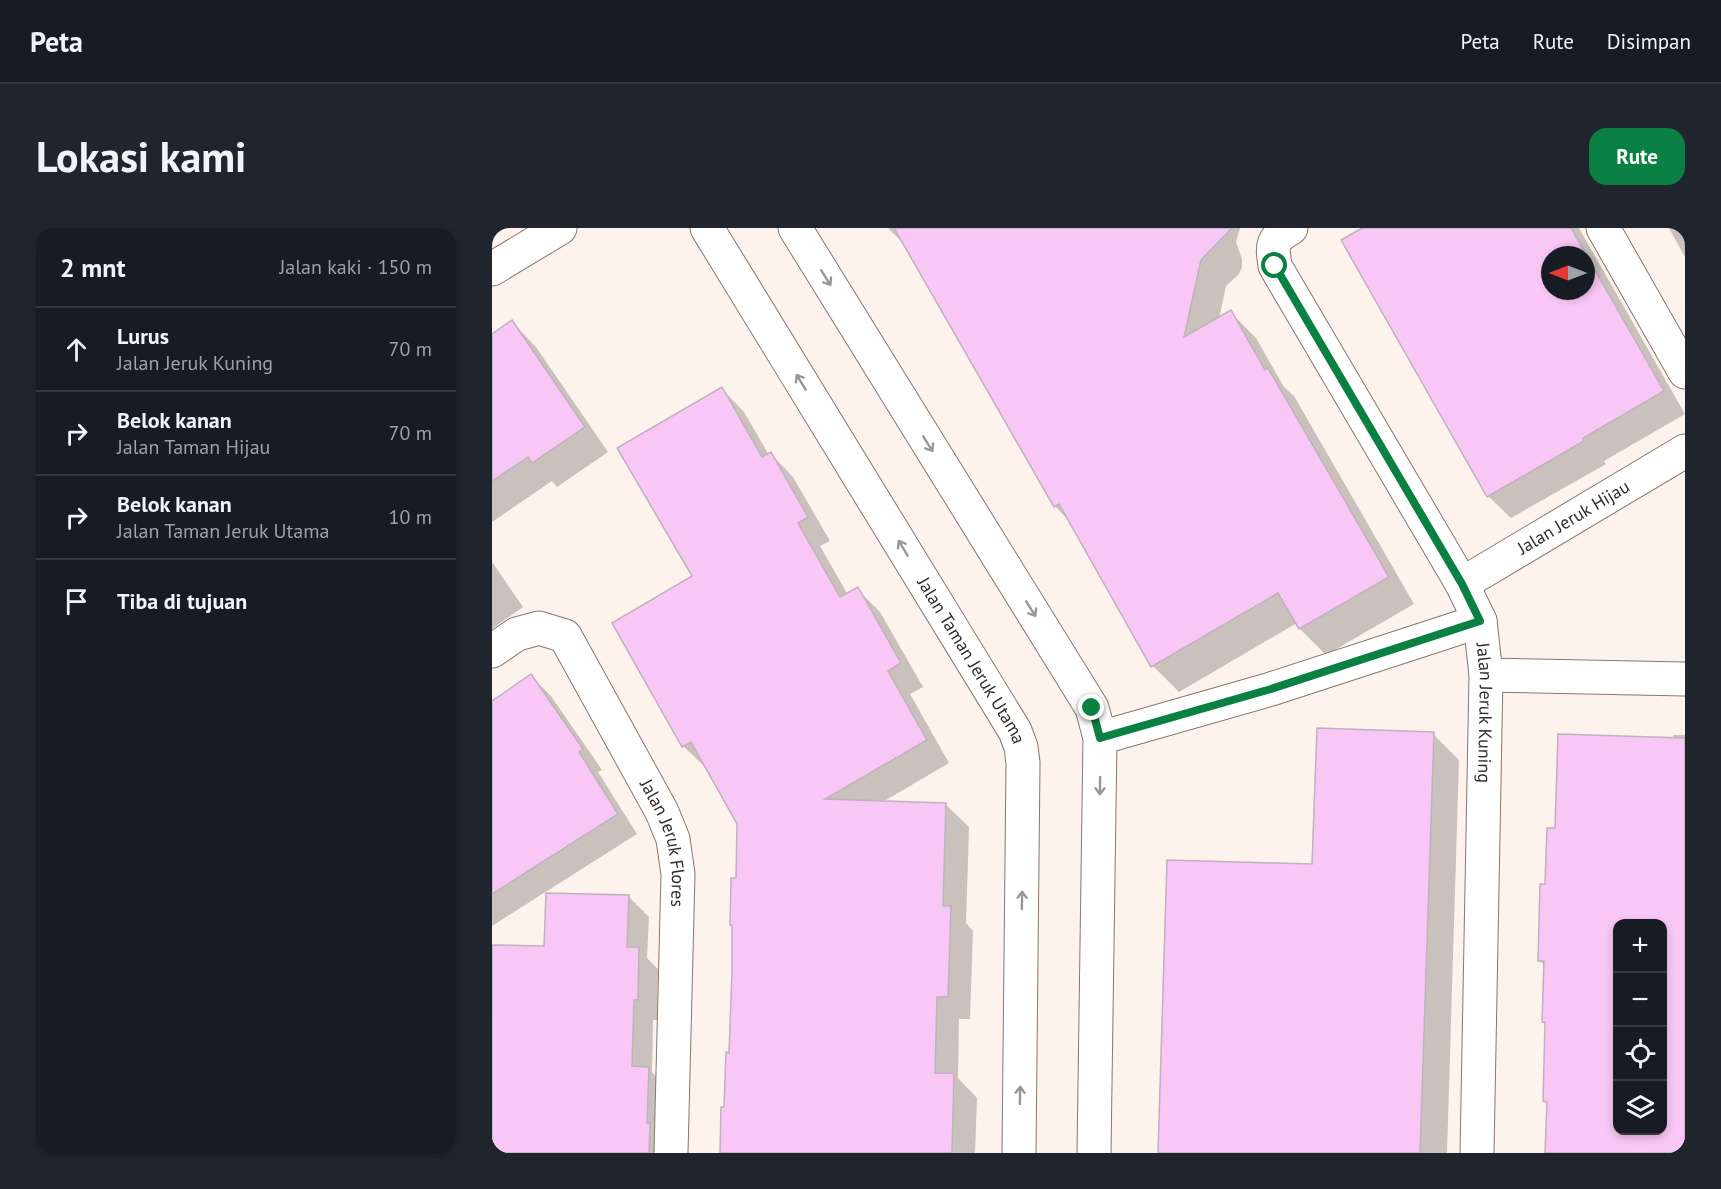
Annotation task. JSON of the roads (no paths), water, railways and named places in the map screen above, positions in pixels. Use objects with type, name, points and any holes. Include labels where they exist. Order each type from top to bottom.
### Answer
[{"type":"street","points":[[492,269],[560,228]]},
{"type":"street","name":"Jalan Taman Jeruk Utama","points":[[707,228],[1015,731],[1021,747],[1023,775],[1019,1153]]},
{"type":"street","points":[[795,228],[1092,708],[1100,738],[1094,1153]]},
{"type":"street","name":"Jalan Jeruk Kuning","points":[[1291,228],[1278,236],[1273,250],[1275,266],[1462,584],[1480,621],[1486,675],[1477,1153]]},
{"type":"street","points":[[1603,228],[1685,372]]},
{"type":"street","name":"Jalan Jeruk Hijau","points":[[1462,584],[1685,451]]},
{"type":"street","points":[[1100,738],[1271,689],[1480,621]]},
{"type":"street","name":"Jalan Jeruk Flores","points":[[492,651],[517,634],[539,628],[565,636],[662,812],[673,839],[678,874],[671,1153]]},
{"type":"street","points":[[1486,675],[1685,679]]}]
